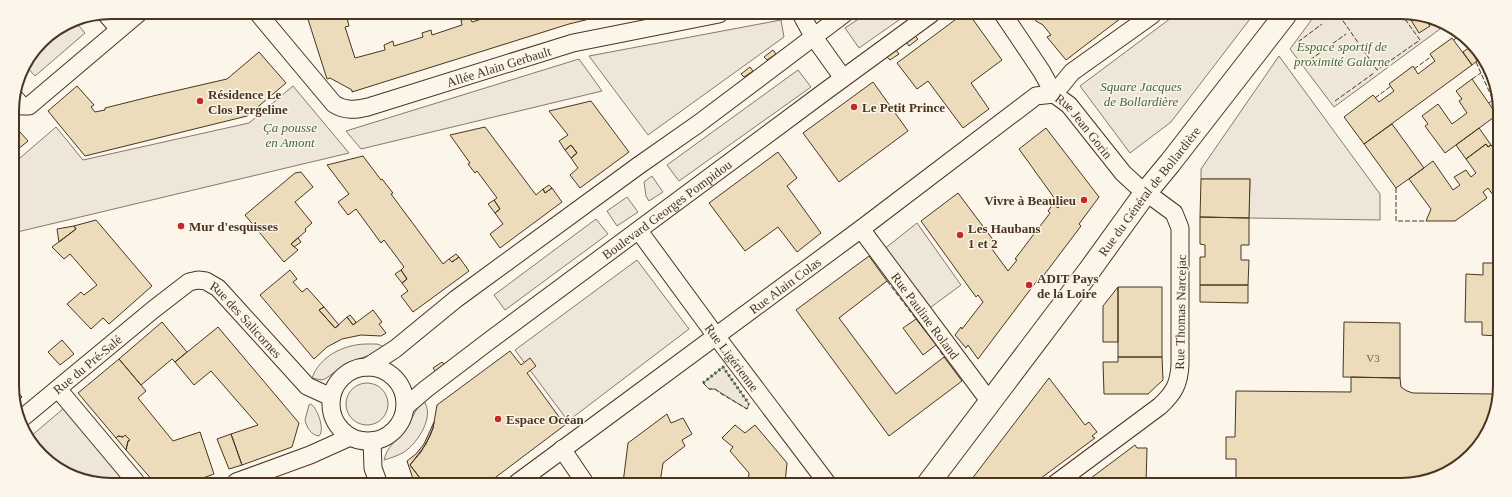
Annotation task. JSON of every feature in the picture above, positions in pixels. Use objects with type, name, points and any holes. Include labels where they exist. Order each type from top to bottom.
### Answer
[{"type":"street","points":[[111,19],[120,29]]},
{"type":"street","points":[[19,103],[29,106],[132,19]]},
{"type":"street","name":"Allée Alain Gerbault","points":[[263,19],[334,104],[344,109],[352,110],[375,105],[573,43],[694,19]]},
{"type":"street","points":[[804,19],[813,36],[843,78]]},
{"type":"street","points":[[367,367],[395,349],[456,299],[698,124],[837,19]]},
{"type":"street","name":"Boulevard Georges Pompidou","points":[[405,407],[426,389],[924,19]]},
{"type":"street","name":"Rue Jean Gorin","points":[[1006,19],[1042,72],[1054,94],[1069,105],[1123,173],[1146,192]]},
{"type":"street","points":[[1054,94],[1072,72],[1146,19]]},
{"type":"street","name":"Rue du Général de Bollardière","points":[[933,478],[1146,192],[1282,19]]},
{"type":"street","name":"Rue Alain Colas","points":[[524,478],[861,229],[1036,96],[1054,94]]},
{"type":"street","name":"Rue Thomas Narcejac","points":[[1063,478],[1160,406],[1172,393],[1179,377],[1180,228],[1174,212],[1146,192]]},
{"type":"street","name":"Rue Pauline Roland","points":[[861,229],[990,402]]},
{"type":"street","name":"Rue Ligérienne","points":[[639,231],[716,336],[824,478]]},
{"type":"street","name":"Rue des Salicornes","points":[[154,309],[188,282],[198,280],[213,284],[243,313],[307,386],[331,397]]},
{"type":"street","name":"Rue du Pré-Salé","points":[[24,416],[154,309]]},
{"type":"street","points":[[367,367],[383,370],[396,379],[403,390],[405,407],[402,418],[395,430],[386,437],[372,441],[362,441],[350,437],[340,429],[334,420],[330,408],[334,387],[342,377],[355,369],[367,367]]},
{"type":"street","points":[[58,390],[133,478]]},
{"type":"street","points":[[247,478],[310,455],[350,437]]},
{"type":"street","points":[[372,441],[373,468],[377,478]]},
{"type":"street","points":[[562,449],[582,478]]},
{"type":"green space","points":[[858,19],[899,20],[859,48],[845,28]]},
{"type":"green space","name":"Square Jacques de Bollardière","points":[[1170,19],[1250,19],[1171,122],[1130,153],[1080,86]]},
{"type":"green space","name":"Espace sportif de proximité Galarne","points":[[1312,19],[1401,19],[1425,22],[1440,29],[1334,107],[1290,49]]},
{"type":"green space","points":[[781,20],[784,37],[648,135],[589,56]]},
{"type":"green space","points":[[78,25],[85,33],[35,76],[29,69],[42,50],[60,34]]},
{"type":"green space","points":[[1279,56],[1380,194],[1380,220],[1249,218],[1250,179],[1201,179],[1201,169]]},
{"type":"green space","points":[[579,59],[602,91],[361,149],[346,131]]},
{"type":"green space","points":[[798,70],[811,87],[679,181],[667,165]]},
{"type":"green space","name":"Ça pousse en Amont","points":[[293,86],[349,153],[19,232],[19,159],[56,127],[83,160],[249,123]]},
{"type":"green space","points":[[652,176],[663,192],[649,201],[646,196],[644,182]]},
{"type":"green space","points":[[627,197],[638,212],[617,226],[607,211]]},
{"type":"green space","points":[[596,219],[608,234],[505,310],[494,295]]},
{"type":"green space","points":[[917,223],[961,285],[927,310],[883,250]]},
{"type":"green space","points":[[365,344],[377,344],[385,347],[370,355],[349,362],[325,379],[321,380],[312,378],[316,370],[326,358],[333,353],[341,349]]},
{"type":"green space","points":[[723,367],[749,404],[747,409],[715,389],[709,389],[703,383]]},
{"type":"green space","points":[[367,383],[382,389],[388,404],[382,419],[367,425],[352,419],[346,404],[352,389]]},
{"type":"green space","points":[[423,400],[427,413],[424,428],[420,436],[404,452],[384,460],[389,448],[406,428]]},
{"type":"green space","points":[[311,404],[316,410],[320,420],[321,433],[319,436],[310,431],[305,420],[309,405]]},
{"type":"green space","points":[[64,408],[123,478],[87,475],[65,466],[46,451],[33,435]]},
{"type":"shaded area","points":[[637,260],[689,329],[568,421],[515,350]]},
{"type":"building","points":[[308,19],[347,19],[349,26],[345,27],[355,58],[385,50],[384,45],[393,41],[394,46],[423,37],[422,33],[431,30],[432,35],[462,25],[461,20],[466,19],[470,19],[472,22],[482,19],[589,19],[569,24],[352,92],[352,90],[330,78],[327,79]]},
{"type":"building","points":[[956,19],[973,19],[1002,60],[971,83],[989,109],[963,128],[928,81],[917,89],[897,63]]},
{"type":"building","points":[[1035,19],[1120,19],[1066,60],[1047,37],[1051,35],[1043,25]]},
{"type":"building","points":[[1411,20],[1425,22],[1430,26],[1419,33]]},
{"type":"building","points":[[915,36],[918,39],[909,46],[906,42]]},
{"type":"building","points":[[1452,38],[1472,65],[1364,144],[1344,117],[1373,95],[1379,102],[1394,91],[1389,84],[1413,66],[1418,74],[1435,61],[1430,54]]},
{"type":"building","points":[[1468,48],[1477,61],[1472,65],[1463,52]]},
{"type":"building","points":[[773,50],[776,54],[767,60],[764,57]]},
{"type":"building","points":[[896,50],[899,54],[890,60],[887,57]]},
{"type":"building","name":"Résidence Le Clos Pergeline","points":[[259,52],[286,83],[247,116],[85,156],[48,111],[77,86],[94,105],[91,107],[95,112],[153,96],[227,79]]},
{"type":"building","points":[[750,67],[753,71],[744,77],[741,74]]},
{"type":"building","points":[[1472,79],[1493,109],[1493,118],[1445,153],[1425,126],[1428,124],[1422,116],[1438,104],[1452,124],[1467,113],[1459,101],[1462,99],[1456,91]]},
{"type":"building","points":[[873,82],[908,131],[839,182],[803,133]]},
{"type":"building","points":[[591,101],[629,152],[580,188],[570,175],[578,168],[571,158],[577,153],[571,145],[565,150],[559,141],[568,135],[549,111]]},
{"type":"building","points":[[1392,124],[1424,168],[1396,188],[1364,144]]},
{"type":"building","points":[[485,127],[536,195],[543,189],[545,193],[552,188],[562,202],[500,248],[490,234],[503,224],[495,213],[500,209],[494,200],[497,198],[477,171],[475,173],[468,164],[470,163],[450,135]]},
{"type":"building","name":"Les Haubans 1 et 2","points":[[1046,128],[1099,197],[1079,224],[1081,226],[1041,279],[1039,278],[978,359],[968,345],[966,348],[955,335],[961,327],[962,329],[983,302],[978,295],[976,297],[921,221],[958,193],[997,245],[992,249],[1008,271],[1017,260],[1015,259],[1050,213],[1048,211],[1053,204],[1058,208],[1060,206],[1019,149]]},
{"type":"building","points":[[1479,128],[1491,145],[1488,147],[1486,144],[1466,159],[1456,145]]},
{"type":"building","points":[[19,131],[28,141],[19,148]]},
{"type":"building","points":[[1486,144],[1488,147],[1491,145],[1493,148],[1493,195],[1488,188],[1483,192],[1487,198],[1455,221],[1426,221],[1431,209],[1409,179],[1433,161],[1453,190],[1460,185],[1454,177],[1466,170],[1471,177],[1476,173],[1466,159]]},
{"type":"building","points":[[571,145],[577,153],[571,158],[565,150]]},
{"type":"building","points":[[778,152],[797,178],[787,186],[821,233],[797,252],[778,227],[745,251],[709,203]]},
{"type":"building","points":[[363,156],[393,193],[391,194],[443,264],[449,259],[452,262],[459,257],[469,271],[413,312],[401,296],[408,291],[402,283],[407,279],[401,270],[404,267],[384,240],[381,243],[356,209],[348,215],[338,202],[349,194],[327,165]]},
{"type":"building","points":[[301,172],[313,187],[295,202],[312,223],[305,229],[306,231],[291,244],[298,250],[284,262],[245,215],[295,173]]},
{"type":"building","points":[[1201,179],[1250,179],[1249,218],[1200,217]]},
{"type":"building","points":[[549,185],[552,188],[545,193],[543,189]]},
{"type":"building","points":[[494,200],[500,209],[495,213],[488,204]]},
{"type":"building","points":[[1200,217],[1249,218],[1249,245],[1241,245],[1241,260],[1249,260],[1248,285],[1200,285],[1200,257],[1205,257],[1205,245],[1200,244]]},
{"type":"building","points":[[96,220],[152,286],[109,324],[103,318],[91,329],[67,304],[81,292],[84,295],[97,285],[70,254],[64,259],[52,247],[76,229],[74,226]]},
{"type":"building","points":[[74,226],[76,229],[59,242],[57,229]]},
{"type":"building","points":[[298,238],[301,242],[294,247],[291,244]]},
{"type":"building","points":[[456,254],[459,257],[452,262],[449,259]]},
{"type":"building","points":[[869,256],[887,281],[839,318],[896,394],[944,357],[962,381],[889,436],[796,310]]},
{"type":"building","points":[[1483,263],[1493,263],[1493,336],[1482,335],[1482,322],[1465,322],[1466,274],[1483,275]]},
{"type":"building","points":[[290,270],[297,279],[293,282],[302,292],[307,288],[324,307],[319,310],[335,328],[347,317],[353,325],[373,310],[382,322],[379,324],[386,333],[381,336],[361,335],[342,339],[327,347],[314,359],[260,295]]},
{"type":"building","points":[[401,270],[407,279],[402,283],[395,274]]},
{"type":"building","points":[[1200,285],[1248,285],[1248,303],[1200,302]]},
{"type":"building","points":[[1118,287],[1118,342],[1103,342],[1103,306]]},
{"type":"building","points":[[1118,287],[1162,287],[1162,357],[1118,357]]},
{"type":"building","points":[[324,307],[339,325],[335,328],[319,310]]},
{"type":"building","points":[[350,315],[356,322],[353,325],[347,317]]},
{"type":"building","points":[[916,319],[936,345],[923,355],[903,328]]},
{"type":"building","points":[[162,322],[187,352],[175,362],[172,359],[141,385],[119,359]]},
{"type":"building","points":[[1344,322],[1400,323],[1400,378],[1343,377]]},
{"type":"building","points":[[218,327],[299,423],[292,447],[242,465],[231,434],[258,425],[211,371],[194,385],[175,362]]},
{"type":"building","points":[[62,340],[74,354],[60,365],[48,352]]},
{"type":"building","name":"Espace Océan","points":[[510,351],[521,365],[530,358],[536,366],[527,373],[565,425],[495,478],[420,478],[410,465],[421,452],[430,436],[437,405]]},
{"type":"building","points":[[1118,357],[1162,357],[1163,380],[1148,394],[1104,394],[1103,362],[1118,362]]},
{"type":"building","points":[[119,359],[146,391],[138,398],[173,441],[200,432],[214,474],[203,478],[150,478],[126,450],[128,441],[130,440],[125,435],[123,437],[118,436],[116,438],[78,393]]},
{"type":"building","points":[[442,362],[445,365],[436,372],[433,368]]},
{"type":"building","points":[[1351,377],[1400,378],[1401,387],[1413,393],[1492,394],[1490,410],[1484,427],[1470,447],[1447,466],[1425,475],[1407,478],[1236,478],[1236,459],[1226,459],[1226,437],[1235,437],[1236,391],[1351,392]]},
{"type":"building","points":[[1049,378],[1085,425],[1089,422],[1097,432],[1092,436],[1095,438],[1041,478],[973,478]]},
{"type":"building","points":[[667,414],[671,423],[683,418],[692,434],[682,440],[685,446],[663,463],[661,478],[624,478],[628,443]]},
{"type":"building","points":[[434,422],[426,444],[410,465],[420,478],[413,478],[407,461],[416,454],[424,444]]},
{"type":"building","points":[[735,425],[745,433],[755,425],[787,463],[786,478],[748,478],[749,473],[730,451],[733,447],[722,438]]},
{"type":"building","points":[[231,434],[242,465],[229,469],[217,439]]},
{"type":"building","points":[[125,435],[130,440],[128,441],[126,450],[116,438],[118,436],[123,437]]},
{"type":"building","points":[[1135,445],[1137,448],[1147,448],[1146,478],[1091,478]]},
{"type":"hedge","points":[[703,383],[723,367],[749,404]]},
{"type":"fence","points":[[1342,19],[1377,70],[1420,40],[1405,19]]},
{"type":"fence","points":[[1298,42],[1322,24]]},
{"type":"fence","points":[[1310,60],[1346,34]]},
{"type":"fence","points":[[1414,69],[1432,56]]},
{"type":"fence","points":[[1476,62],[1492,97]]},
{"type":"fence","points":[[1335,101],[1374,73]]},
{"type":"fence","points":[[1472,79],[1481,73]]},
{"type":"fence","points":[[1375,98],[1391,86]]},
{"type":"fence","points":[[1489,103],[1492,101]]},
{"type":"fence","points":[[1396,188],[1396,221],[1426,221]]},
{"type":"fence","points":[[887,281],[916,319]]},
{"type":"fence","points":[[936,345],[944,357]]},
{"type":"fence","points":[[703,383],[709,389],[715,389],[747,409],[749,404]]},
{"type":"place","name":"Résidence Le Clos Pergeline","points":[[200,101]]},
{"type":"place","name":"Le Petit Prince","points":[[854,107]]},
{"type":"place","name":"Vivre à Beaulieu","points":[[1084,200]]},
{"type":"place","name":"Mur d'esquisses","points":[[181,226]]},
{"type":"place","name":"Les Haubans 1 et 2","points":[[960,235]]},
{"type":"place","name":"ADIT Pays de la Loire","points":[[1029,285]]},
{"type":"place","name":"Espace Océan","points":[[498,419]]}]
